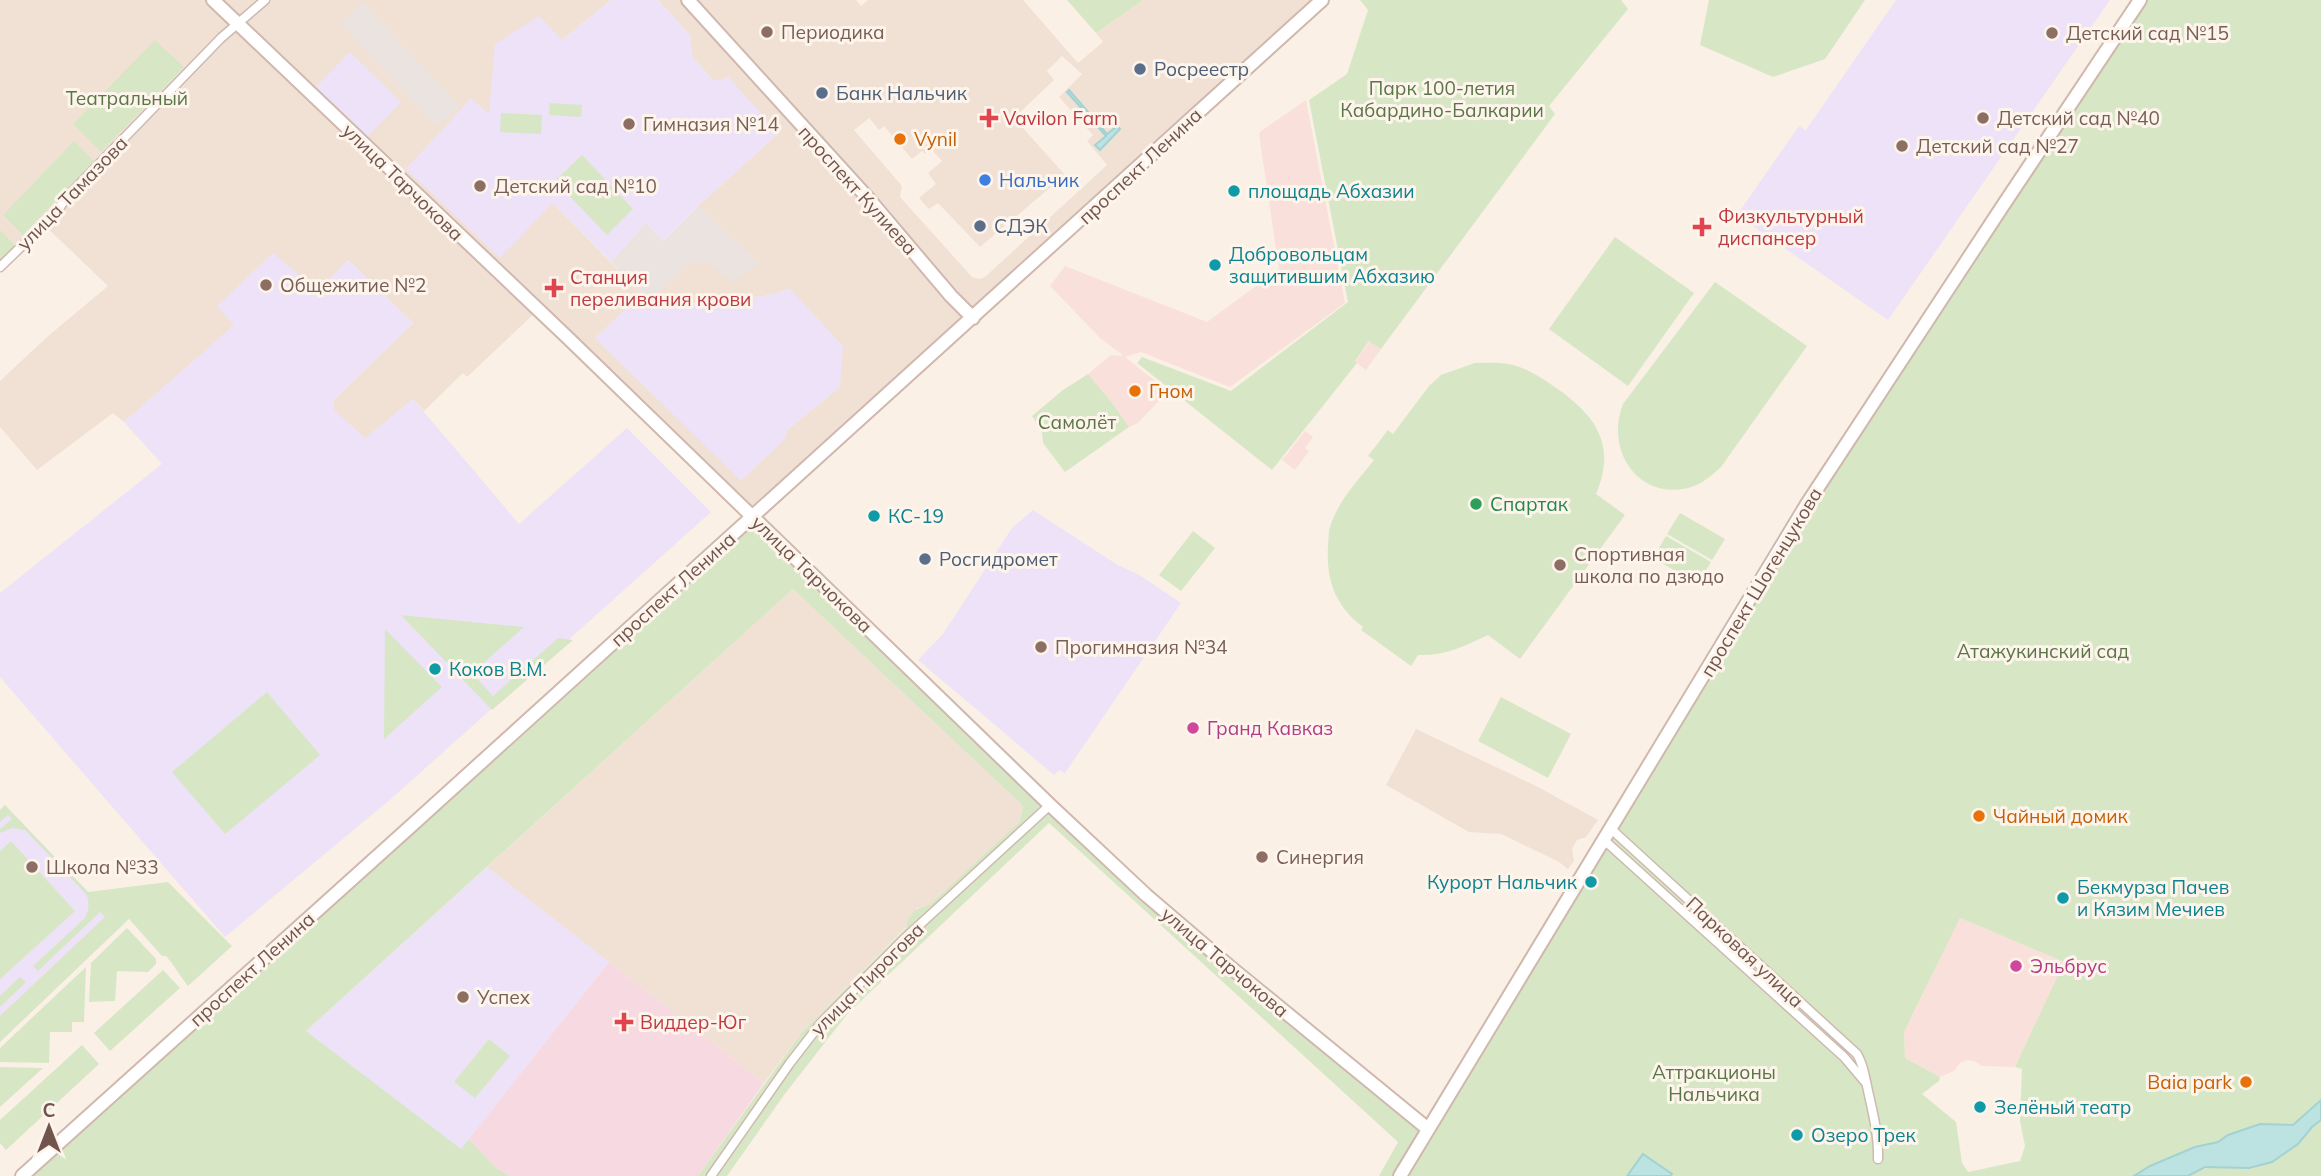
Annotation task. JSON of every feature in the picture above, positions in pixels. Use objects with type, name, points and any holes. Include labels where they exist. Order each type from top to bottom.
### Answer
[{"type":"street","name":"улица Тарчокова","points":[[213,0],[577,347],[1050,805],[1192,934],[1428,1129]]},
{"type":"street","name":"улица Тамазова","points":[[0,268],[56,213],[66,198],[220,38],[265,0]]},
{"type":"street","name":"проспект Кулиева","points":[[688,0],[867,197],[951,296],[973,317]]},
{"type":"street","name":"проспект Ленина","points":[[22,1176],[1322,0]]},
{"type":"street","name":"проспект Шогенцукова","points":[[1400,1176],[1807,505],[2140,0]]},
{"type":"street","name":"улица Пирогова","points":[[711,1176],[821,1023],[903,940],[1050,805]]},
{"type":"street","name":"Парковая улица","points":[[1607,834],[1844,1057],[1866,1083]]},
{"type":"street","name":"Парковая улица","points":[[1607,834],[1857,1054],[1866,1073],[1878,1159]]},
{"type":"shaded area","points":[[0,0],[611,0],[562,40],[489,115],[471,99],[553,203],[649,302],[712,220],[698,206],[779,133],[714,81],[692,57],[690,35],[658,0],[856,0],[861,6],[868,0],[1023,0],[1078,63],[1103,42],[1096,33],[1143,0],[1322,0],[752,517],[538,310],[467,377],[463,373],[424,411],[413,399],[365,439],[334,410],[333,401],[413,323],[348,260],[318,291],[217,306],[235,325],[124,422],[113,413],[37,470],[0,427],[0,381],[108,286],[39,220],[0,266]],"holes":[[[1062,56],[1082,74],[1059,97],[1093,135],[1087,141],[1107,165],[985,277],[972,277],[900,197],[902,186],[854,130],[869,118],[879,130],[884,126],[912,159],[922,151],[925,154],[931,149],[942,161],[928,173],[936,184],[919,198],[929,209],[938,203],[980,247],[1065,175],[1014,118],[1054,80],[1047,71]],[[790,289],[840,387],[787,430],[624,310],[764,296]]]},
{"type":"shaded area","name":"Гимназия №14","points":[[611,0],[658,0],[690,35],[692,57],[714,81],[728,77],[779,133],[663,241],[646,223],[611,262],[553,203],[500,258],[406,169],[471,98],[489,114],[495,44],[539,16],[562,40]]},
{"type":"shaded area","points":[[1896,0],[2110,0],[1888,320],[1737,215],[1799,126],[1806,130]]},
{"type":"shaded area","points":[[362,2],[460,106],[437,126],[340,23]]},
{"type":"shaded area","points":[[350,52],[401,102],[364,140],[313,90]]},
{"type":"shaded area","points":[[1306,100],[1345,303],[1230,387],[1141,352],[1125,357],[1168,391],[1138,423],[1129,427],[1088,374],[1111,355],[1124,356],[1101,339],[1050,286],[1065,266],[1207,322],[1279,269],[1259,134]]},
{"type":"shaded area","points":[[698,206],[759,263],[732,282],[704,260],[697,266],[690,261],[649,302],[611,262],[646,223],[663,241]]},
{"type":"shaded area","points":[[273,253],[318,291],[348,260],[413,323],[333,401],[334,410],[365,438],[413,399],[519,524],[627,428],[711,512],[392,798],[225,937],[0,677],[0,593],[162,464],[124,422],[234,325],[217,306]]},
{"type":"shaded area","points":[[790,289],[843,346],[840,387],[787,430],[786,438],[741,481],[595,338],[624,310],[764,296]]},
{"type":"shaded area","points":[[1370,341],[1381,349],[1366,370],[1355,362]]},
{"type":"shaded area","points":[[1305,431],[1313,437],[1305,448],[1309,451],[1295,470],[1282,460]]},
{"type":"shaded area","name":"Прогимназия №34","points":[[1033,510],[1181,603],[1065,773],[1059,770],[1054,775],[918,660],[943,634],[1012,528]]},
{"type":"shaded area","points":[[793,589],[1023,806],[1019,822],[929,905],[917,908],[906,927],[802,1032],[764,1083],[487,867]]},
{"type":"shaded area","points":[[1416,729],[1538,787],[1598,820],[1586,837],[1577,840],[1572,849],[1574,861],[1568,869],[1501,834],[1469,832],[1386,785]]},
{"type":"shaded area","name":"Школа №33","points":[[5,805],[119,924],[0,1035],[0,810]]},
{"type":"shaded area","name":"Успех","points":[[487,867],[609,962],[461,1150],[306,1031]]},
{"type":"shaded area","name":"Эльбрус","points":[[1960,918],[2064,962],[2015,1067],[1982,1066],[1967,1060],[1960,1063],[1954,1071],[1940,1077],[1905,1058],[1904,1032]]},
{"type":"shaded area","name":"Виддер-Юг","points":[[609,962],[764,1083],[698,1176],[509,1176],[495,1167],[469,1139]]},
{"type":"green space","points":[[1067,0],[1143,0],[1096,33]]},
{"type":"green space","name":"Парк 100-летия Кабардино-Балкарии","points":[[1360,0],[1621,0],[1628,9],[1549,106],[1555,114],[1381,349],[1369,341],[1355,361],[1357,363],[1272,470],[1137,363],[1142,357],[1231,391],[1348,302],[1309,100],[1347,74],[1368,10]]},
{"type":"green space","points":[[1709,0],[1865,0],[1825,59],[1773,77],[1700,45]]},
{"type":"green space","name":"Атажукинский сад","points":[[2140,0],[2321,0],[2321,1100],[2293,1125],[2260,1124],[2228,1135],[2218,1142],[2195,1147],[2150,1166],[2134,1176],[1379,1176],[1398,1142],[1049,823],[848,1013],[784,1095],[727,1176],[698,1176],[802,1032],[906,928],[913,912],[929,905],[1019,822],[1023,806],[793,589],[306,1031],[461,1149],[469,1139],[495,1167],[509,1176],[22,1176],[752,517],[1050,805],[1428,1129],[1807,504]],"holes":[[[1960,918],[2064,962],[2015,1067],[2022,1069],[2020,1121],[2025,1146],[2020,1161],[1968,1172],[1962,1163],[1956,1122],[1922,1094],[1939,1081],[1940,1077],[1905,1058],[1904,1032]]]},
{"type":"green space","name":"Театральный","points":[[155,40],[184,67],[101,152],[73,124]]},
{"type":"green space","points":[[550,103],[582,105],[581,117],[549,115]]},
{"type":"green space","points":[[501,113],[542,115],[541,134],[500,132]]},
{"type":"green space","name":"Театральный","points":[[74,141],[94,161],[23,235],[3,215]]},
{"type":"green space","points":[[582,155],[633,209],[607,235],[555,181]]},
{"type":"green space","points":[[0,230],[15,245],[0,261]]},
{"type":"green space","points":[[1615,237],[1694,293],[1628,386],[1549,329]]},
{"type":"green space","points":[[1715,282],[1807,346],[1721,467],[1710,477],[1688,488],[1670,490],[1654,486],[1640,479],[1622,454],[1618,438],[1623,404]]},
{"type":"green space","name":"Спартак","points":[[1475,363],[1504,363],[1524,369],[1567,396],[1590,418],[1603,444],[1602,476],[1596,494],[1625,515],[1520,659],[1488,635],[1446,652],[1418,655],[1411,666],[1361,630],[1363,627],[1339,601],[1329,570],[1329,529],[1344,498],[1374,460],[1368,456],[1388,430],[1393,434],[1429,386],[1441,375]]},
{"type":"green space","name":"Самолёт","points":[[1088,374],[1129,427],[1065,472],[1043,443],[1042,432],[1032,416],[1063,390]]},
{"type":"green space","points":[[1680,513],[1725,539],[1712,560],[1667,534]]},
{"type":"green space","points":[[1193,531],[1215,548],[1181,591],[1159,575]]},
{"type":"green space","points":[[1666,536],[1711,562],[1698,584],[1653,558]]},
{"type":"green space","points":[[401,615],[524,627],[472,673],[493,696],[558,638],[573,640],[492,710]]},
{"type":"green space","points":[[385,629],[442,687],[384,739]]},
{"type":"green space","points":[[267,692],[320,755],[225,834],[172,772]]},
{"type":"green space","points":[[1501,697],[1571,734],[1548,778],[1478,741]]},
{"type":"green space","points":[[5,805],[88,892],[168,882],[232,946],[188,986],[166,956],[162,956],[129,919],[0,1042],[0,1016],[105,917],[100,912],[38,971],[33,966],[85,918],[88,900],[86,894],[25,830],[12,828],[0,833],[0,829],[12,819],[8,815],[0,822],[0,810]]},
{"type":"green space","points":[[11,841],[75,911],[0,979],[0,851]]},
{"type":"green space","points":[[127,928],[156,959],[156,964],[148,972],[117,971],[115,1001],[89,1002],[91,963]]},
{"type":"green space","points":[[86,967],[84,1022],[72,1022],[72,1032],[50,1032],[49,1063],[0,1062],[0,1048]]},
{"type":"green space","points":[[163,970],[180,988],[110,1051],[94,1033]]},
{"type":"green space","points":[[20,977],[26,982],[0,1007],[0,996]]},
{"type":"green space","points":[[489,1039],[510,1056],[475,1098],[454,1082]]},
{"type":"green space","points":[[82,1045],[99,1064],[6,1150],[0,1143],[0,1120]]},
{"type":"green space","points":[[0,1067],[43,1068],[0,1107]]},
{"type":"green space","points":[[2321,1120],[2321,1176],[2188,1176],[2207,1168],[2272,1162],[2286,1153]]},
{"type":"water","points":[[1069,90],[1107,134],[1117,126],[1120,129],[1100,150],[1095,145],[1106,136],[1067,92]]},
{"type":"water","points":[[2321,1100],[2321,1120],[2298,1144],[2272,1162],[2249,1168],[2205,1167],[2188,1176],[2134,1176],[2150,1166],[2195,1147],[2218,1142],[2228,1135],[2260,1124],[2293,1125]]},
{"type":"water","points":[[1643,1154],[1672,1174],[1627,1176]]},
{"type":"place","name":"Периодика","points":[[767,32]]},
{"type":"place","name":"Детский сад №15","points":[[2052,33]]},
{"type":"place","name":"Росреестр","points":[[1140,69]]},
{"type":"place","name":"Банк Нальчик","points":[[822,93]]},
{"type":"place","name":"Vavilon Farm","points":[[989,118]]},
{"type":"place","name":"Детский сад №40","points":[[1983,118]]},
{"type":"place","name":"Гимназия №14","points":[[629,124]]},
{"type":"place","name":"Vynil","points":[[900,139]]},
{"type":"place","name":"Детский сад №27","points":[[1902,146]]},
{"type":"place","name":"Нальчик","points":[[985,180]]},
{"type":"place","name":"Детский сад №10","points":[[480,186]]},
{"type":"place","name":"площадь Абхазии","points":[[1234,191]]},
{"type":"place","name":"СДЭК","points":[[980,226]]},
{"type":"place","name":"Физкультурный диспансер","points":[[1702,227]]},
{"type":"place","name":"Добровольцам защитившим Абхазию","points":[[1215,265]]},
{"type":"place","name":"Общежитие №2","points":[[266,285]]},
{"type":"place","name":"Станция переливания крови","points":[[554,288]]},
{"type":"place","name":"Гном","points":[[1135,391]]},
{"type":"place","name":"Спартак","points":[[1476,504]]},
{"type":"place","name":"КС-19","points":[[874,516]]},
{"type":"place","name":"Росгидромет","points":[[925,559]]},
{"type":"place","name":"Спортивная школа по дзюдо","points":[[1560,565]]},
{"type":"place","name":"Прогимназия №34","points":[[1041,647]]},
{"type":"place","name":"Коков В.М.","points":[[435,669]]},
{"type":"place","name":"Гранд Кавказ","points":[[1193,728]]},
{"type":"place","name":"Чайный домик","points":[[1979,816]]},
{"type":"place","name":"Синергия","points":[[1262,857]]},
{"type":"place","name":"Школа №33","points":[[32,867]]},
{"type":"place","name":"Курорт Нальчик","points":[[1591,882]]},
{"type":"place","name":"Бекмурза Пачев и Кязим Мечиев","points":[[2063,898]]},
{"type":"place","name":"Эльбрус","points":[[2016,966]]},
{"type":"place","name":"Успех","points":[[463,997]]},
{"type":"place","name":"Виддер-Юг","points":[[624,1022]]},
{"type":"place","name":"Baia park","points":[[2246,1082]]},
{"type":"place","name":"Зелёный театр","points":[[1980,1107]]},
{"type":"place","name":"Озеро Трек","points":[[1797,1135]]},
{"type":"park label","name":"Аттракционы Нальчика","points":[[1714,1083]]}]
